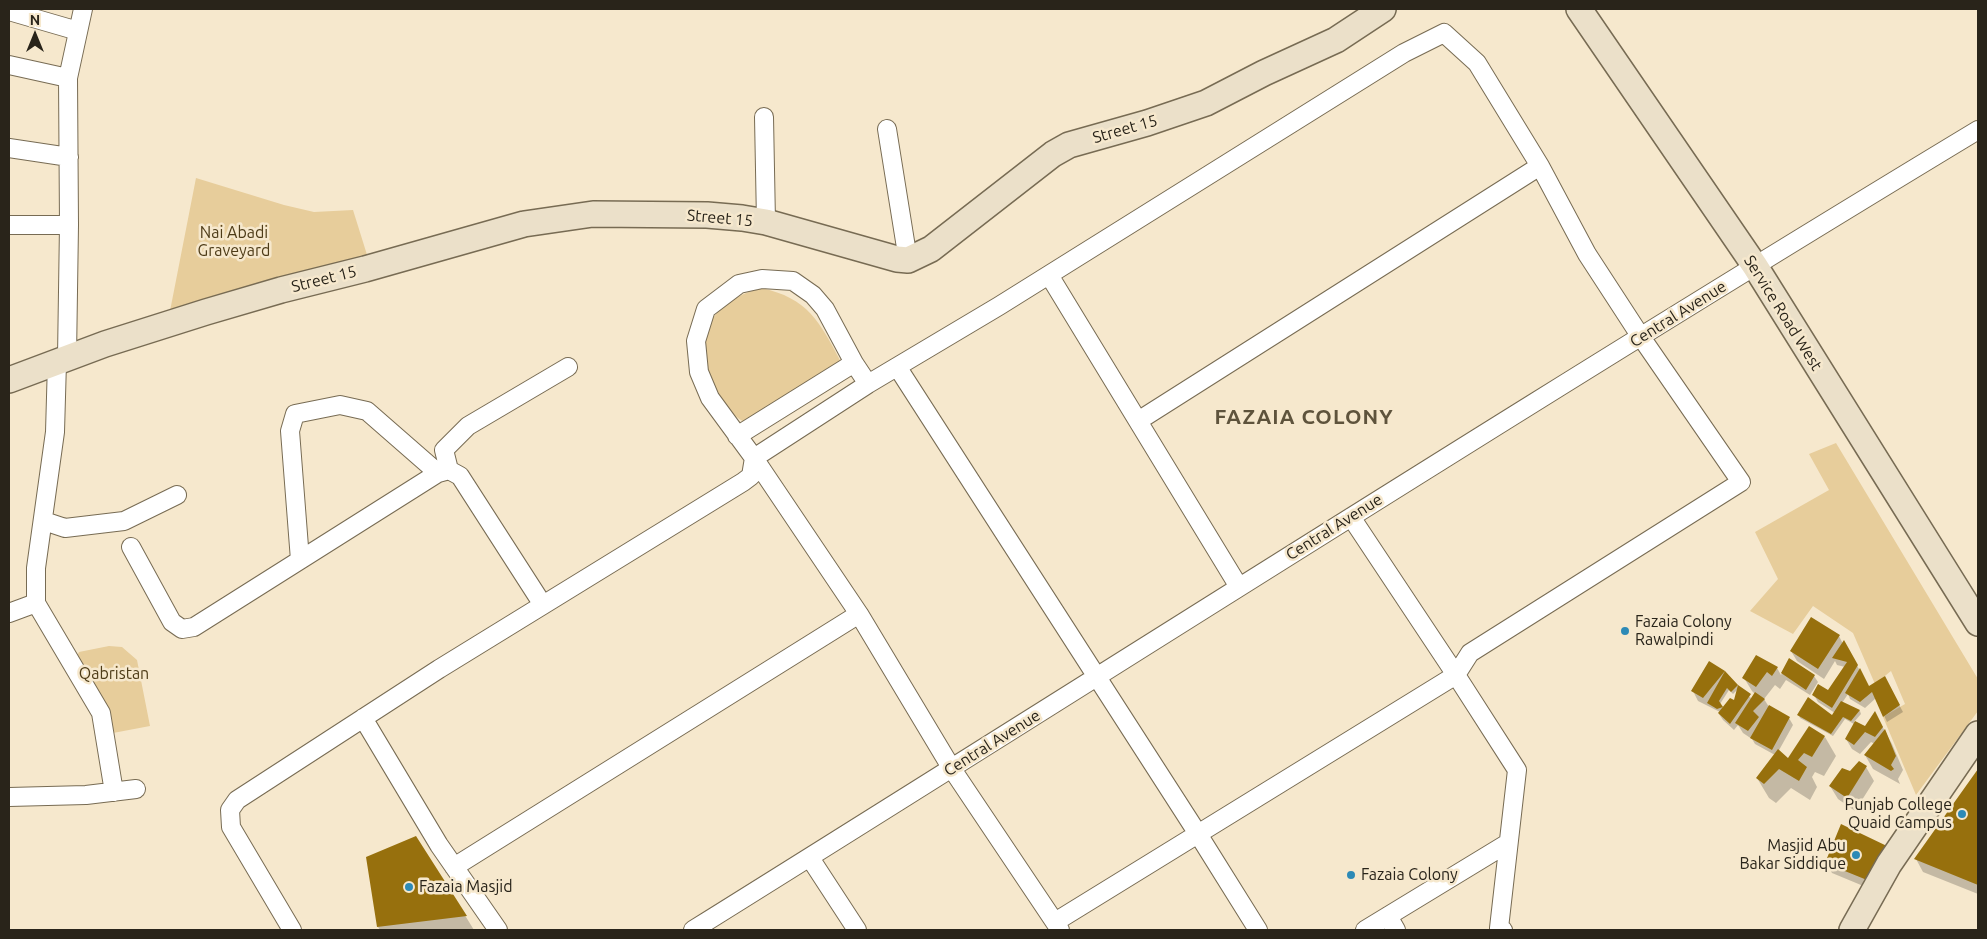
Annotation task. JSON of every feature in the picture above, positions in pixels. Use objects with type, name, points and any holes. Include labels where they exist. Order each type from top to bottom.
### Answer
[{"type":"street","points":[[83,9],[68,78],[69,226],[62,360],[44,521],[36,568],[36,603],[101,714],[114,792]]},
{"type":"street","name":"Street 15","points":[[9,380],[62,360],[206,312],[524,224],[593,214],[707,215],[766,222],[897,259],[908,260],[931,249],[1053,154],[1069,145],[1147,123],[1206,103],[1264,73],[1336,40],[1383,9]]},
{"type":"street","name":"Service Road West","points":[[1579,9],[1754,266],[1978,623]]},
{"type":"street","points":[[9,11],[78,31]]},
{"type":"street","points":[[292,930],[231,827],[230,810],[236,800],[543,605],[743,482],[750,476],[754,458],[868,384],[898,368],[1049,275],[1404,53],[1444,33],[1477,64],[1540,166],[1588,254],[1641,337],[1741,482],[1470,653],[1456,675],[1198,834],[1058,926],[952,769],[859,614],[754,458],[710,398],[699,372],[696,342],[706,309],[739,284],[762,279],[793,281],[813,295],[825,309],[854,363],[868,384]]},
{"type":"street","points":[[9,65],[68,78]]},
{"type":"street","points":[[764,117],[766,222]]},
{"type":"street","points":[[887,129],[908,260]]},
{"type":"street","name":"Central Avenue","points":[[694,930],[1351,517],[1754,266],[1978,130]]},
{"type":"street","points":[[9,148],[69,157]]},
{"type":"street","points":[[1138,421],[1540,166]]},
{"type":"street","points":[[9,224],[69,226]]},
{"type":"street","points":[[1049,275],[1239,587]]},
{"type":"street","points":[[737,436],[854,363]]},
{"type":"street","points":[[444,472],[444,450],[468,426],[568,367]]},
{"type":"street","points":[[898,368],[1098,676],[1258,930]]},
{"type":"street","points":[[300,560],[290,431],[295,414],[340,405],[367,410],[444,472],[460,476],[543,605]]},
{"type":"street","points":[[131,547],[172,622],[182,629],[194,627],[444,472]]},
{"type":"street","points":[[44,521],[66,528],[124,521],[177,495]]},
{"type":"street","points":[[1351,517],[1456,675],[1516,770],[1499,928],[1503,930]]},
{"type":"street","points":[[9,613],[36,603]]},
{"type":"street","points":[[454,867],[859,614]]},
{"type":"street","points":[[363,718],[454,867],[498,930]]},
{"type":"street","points":[[1860,927],[1889,864],[1978,734]]},
{"type":"street","points":[[9,797],[86,795],[136,789]]},
{"type":"street","points":[[1364,930],[1392,923],[1508,843]]},
{"type":"street","points":[[810,858],[857,930]]},
{"type":"green space","name":"Nai Abadi Graveyard","points":[[196,178],[284,205],[314,212],[353,210],[368,258],[170,311]]},
{"type":"green space","points":[[761,288],[790,298],[811,314],[826,335],[841,362],[744,422],[724,402],[707,370],[704,353],[705,338],[709,325],[717,313],[743,294]]},
{"type":"green space","points":[[1836,443],[1978,679],[1978,711],[1916,795],[1883,717],[1905,704],[1891,671],[1875,684],[1853,633],[1813,606],[1793,634],[1750,611],[1778,579],[1755,532],[1829,490],[1809,454]]},
{"type":"green space","name":"Qabristan","points":[[109,646],[122,647],[137,660],[150,726],[113,733],[100,699],[76,658],[79,652]]},
{"type":"building","points":[[1811,617],[1840,635],[1818,669],[1790,651]]},
{"type":"building","points":[[1844,640],[1858,665],[1832,708],[1812,695],[1818,684],[1828,690],[1847,662],[1832,658]]},
{"type":"building","points":[[1756,655],[1778,667],[1772,676],[1767,672],[1756,687],[1742,678]]},
{"type":"building","points":[[1789,658],[1815,675],[1806,690],[1781,673]]},
{"type":"building","points":[[1709,661],[1725,671],[1703,698],[1691,691]]},
{"type":"building","points":[[1860,668],[1869,686],[1885,676],[1900,705],[1883,717],[1872,692],[1860,702],[1845,693]]},
{"type":"building","points":[[1725,671],[1738,685],[1731,692],[1727,688],[1719,701],[1723,707],[1717,709],[1707,703]]},
{"type":"building","points":[[1738,685],[1751,694],[1730,724],[1718,713],[1730,698],[1734,700]]},
{"type":"building","points":[[1755,692],[1765,699],[1753,711],[1759,717],[1748,731],[1735,723]]},
{"type":"building","points":[[1808,697],[1832,715],[1841,701],[1860,710],[1851,721],[1843,717],[1831,734],[1797,715]]},
{"type":"building","points":[[1769,705],[1790,717],[1772,750],[1750,738]]},
{"type":"building","points":[[1875,711],[1883,727],[1875,737],[1865,732],[1854,745],[1845,739],[1855,721],[1865,726]]},
{"type":"building","points":[[1809,726],[1825,736],[1812,757],[1804,753],[1798,760],[1807,767],[1799,781],[1779,769],[1764,784],[1756,778],[1778,749],[1788,758]]},
{"type":"building","points":[[1885,729],[1896,756],[1891,765],[1894,769],[1891,771],[1864,755]]},
{"type":"building","points":[[1859,761],[1867,766],[1847,798],[1829,786],[1842,768],[1850,771]]},
{"type":"building","name":"Punjab College Quaid Campus","points":[[1978,769],[1978,885],[1914,859]]},
{"type":"building","name":"Masjid Abu Bakar Siddique","points":[[1841,824],[1889,847],[1867,880],[1825,863]]},
{"type":"building","name":"Fazaia Masjid","points":[[416,836],[467,916],[377,927],[366,857]]},
{"type":"place","name":"Fazaia Colony Rawalpindi","points":[[1625,631]]},
{"type":"place","name":"Punjab College Quaid Campus","points":[[1962,814]]},
{"type":"place","name":"Masjid Abu Bakar Siddique","points":[[1856,855]]},
{"type":"place","name":"Fazaia Colony","points":[[1351,875]]},
{"type":"place","name":"Fazaia Masjid","points":[[409,887]]},
{"type":"district","name":"FAZAIA COLONY","points":[[1304,417]]}]
